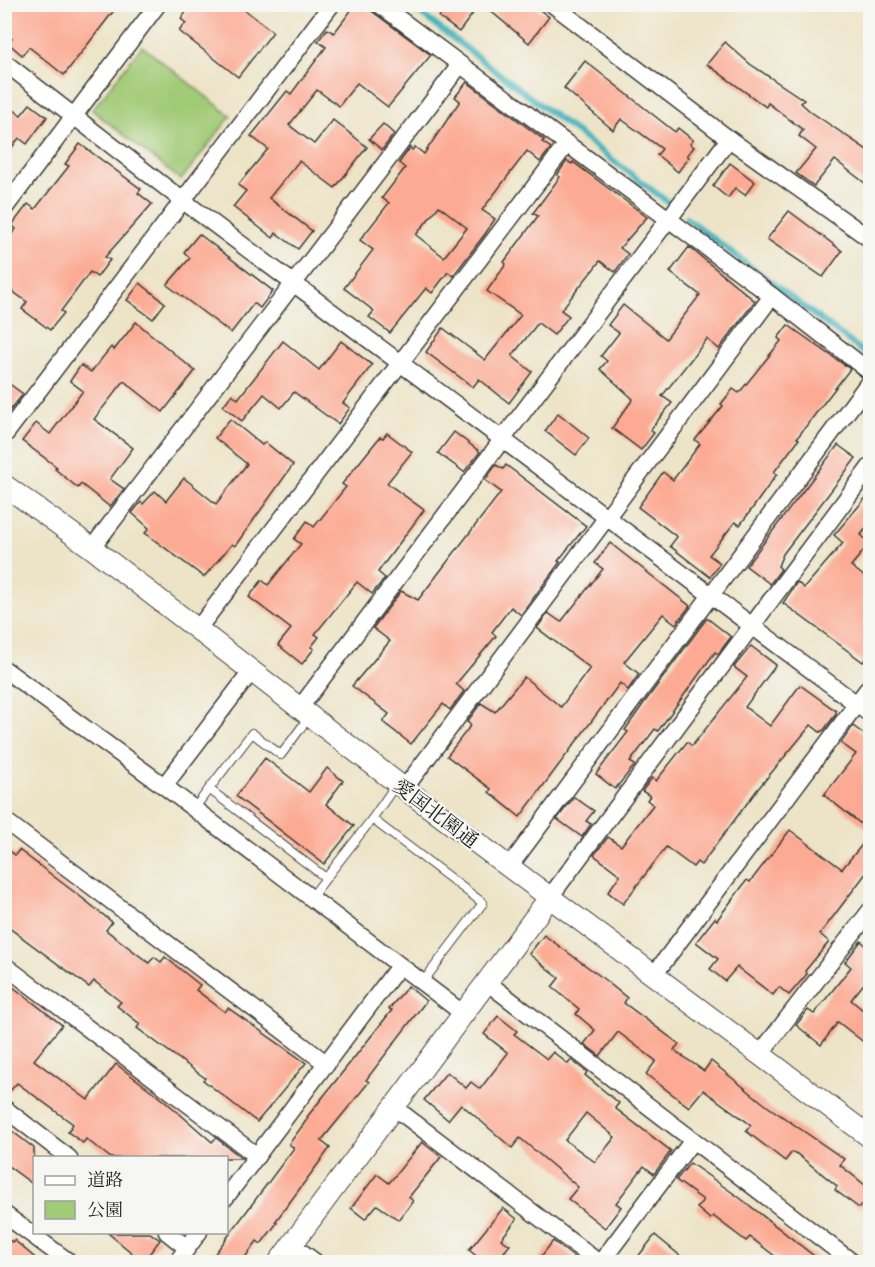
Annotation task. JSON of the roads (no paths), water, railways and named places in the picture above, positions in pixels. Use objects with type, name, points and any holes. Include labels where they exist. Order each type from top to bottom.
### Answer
[{"type":"street","points":[[4,209],[158,4]]},
{"type":"street","points":[[4,436],[332,4]]},
{"type":"street","points":[[379,4],[772,296],[870,372]]},
{"type":"street","points":[[552,4],[729,139],[870,239]]},
{"type":"street","points":[[4,62],[75,114],[182,200],[864,709]]},
{"type":"street","points":[[92,548],[460,65]]},
{"type":"street","points":[[304,713],[729,139]]},
{"type":"street","points":[[197,630],[567,144]]},
{"type":"street","points":[[401,786],[608,518],[772,296]]},
{"type":"street","points":[[509,867],[870,381]]},
{"type":"street","points":[[279,1263],[870,467]]},
{"type":"street","name":"愛国北園通","points":[[4,485],[92,548],[304,713],[870,1137]]},
{"type":"street","points":[[4,669],[164,786],[192,810],[465,1015]]},
{"type":"street","points":[[164,786],[251,672]]},
{"type":"street","points":[[654,975],[864,709],[870,686]]},
{"type":"street","points":[[4,820],[327,1064]]},
{"type":"street","points":[[760,1054],[870,912]]},
{"type":"street","points":[[4,965],[257,1156]]},
{"type":"street","points":[[228,1194],[399,966]]},
{"type":"street","points":[[488,983],[852,1263]]},
{"type":"street","points":[[4,1108],[66,1156]]},
{"type":"street","points":[[394,1108],[599,1263],[693,1140]]},
{"type":"street","points":[[4,1214],[69,1263]]},
{"type":"street","points":[[168,1234],[188,1248]]},
{"type":"street","points":[[177,1263],[198,1234]]},
{"type":"street","points":[[292,1245],[315,1263]]},
{"type":"lane","points":[[192,810],[252,733],[281,755],[304,713]]},
{"type":"lane","points":[[310,899],[372,819],[401,786]]},
{"type":"lane","points":[[209,789],[326,878]]},
{"type":"lane","points":[[372,819],[483,903],[421,983]]},
{"type":"waterway","points":[[408,4],[669,203]]},
{"type":"waterway","points":[[686,218],[870,357]]}]
